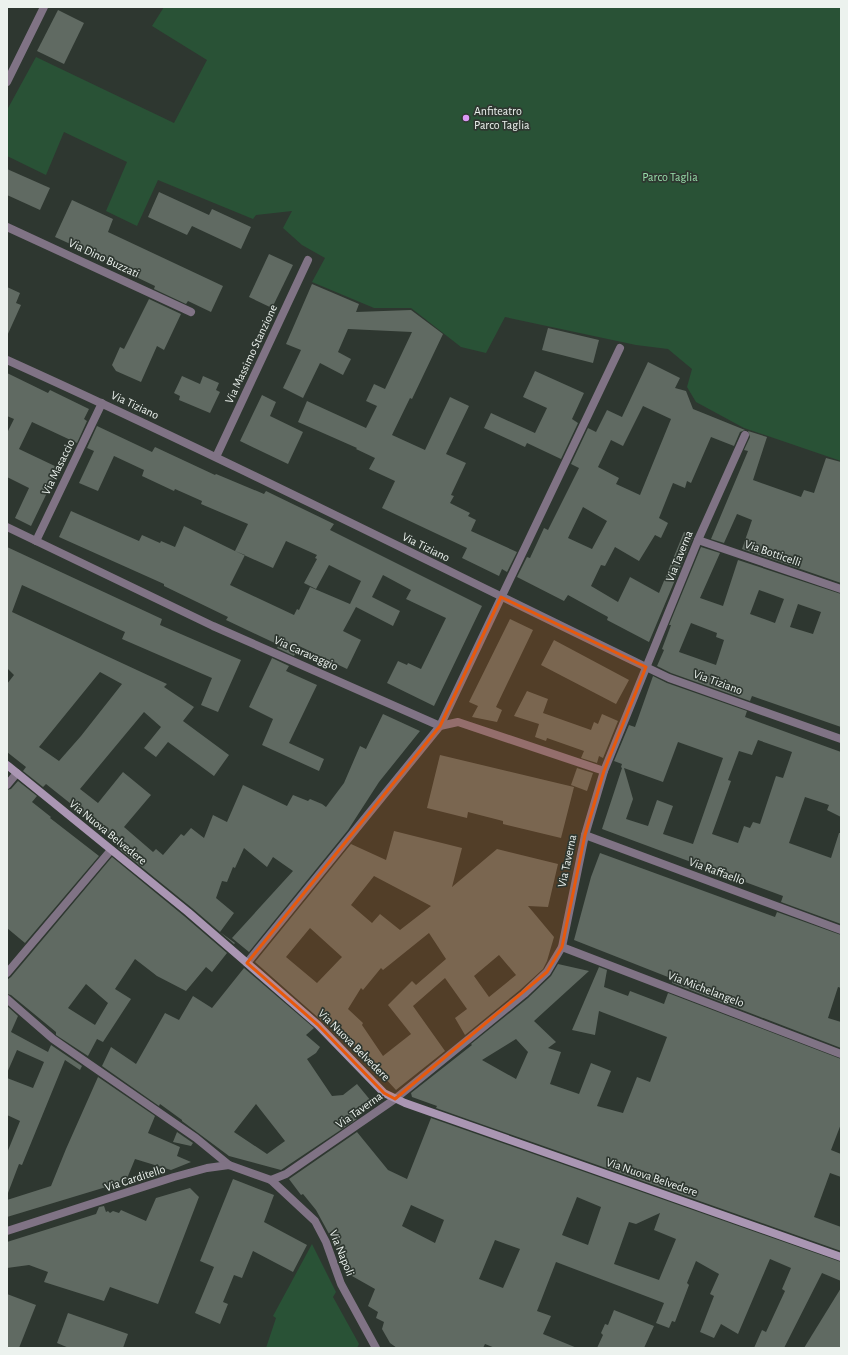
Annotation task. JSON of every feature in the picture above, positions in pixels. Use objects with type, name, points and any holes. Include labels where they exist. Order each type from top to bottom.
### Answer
[{"type":"street","points":[[7,82],[44,7]]},
{"type":"street","name":"Via Dino Buzzati","points":[[7,226],[191,312]]},
{"type":"street","name":"Via Massimo Stanzione","points":[[216,457],[308,260]]},
{"type":"street","points":[[247,963],[440,726],[620,348]]},
{"type":"street","name":"Via Tiziano","points":[[7,360],[216,457],[669,678],[841,739]]},
{"type":"street","name":"Via Masaccio","points":[[36,541],[102,403]]},
{"type":"street","name":"Via Taverna","points":[[271,1180],[286,1174],[395,1099],[524,994],[547,972],[562,947],[585,835],[604,771],[698,540],[745,435]]},
{"type":"street","name":"Via Caravaggio","points":[[7,527],[213,626],[440,726]]},
{"type":"street","name":"Via Botticelli","points":[[698,540],[841,589]]},
{"type":"street","points":[[440,726],[458,722],[604,771]]},
{"type":"street","name":"Via Nuova Belvedere","points":[[7,764],[188,912],[247,963],[318,1025],[384,1093],[395,1099],[841,1257]]},
{"type":"street","points":[[7,785],[17,773]]},
{"type":"street","name":"Via Raffaello","points":[[585,835],[841,930]]},
{"type":"street","points":[[7,973],[111,850]]},
{"type":"street","name":"Via Michelangelo","points":[[562,947],[841,1054]]},
{"type":"street","points":[[7,999],[52,1039],[196,1138],[229,1165]]},
{"type":"street","name":"Via Carditello","points":[[7,1232],[181,1175],[207,1168],[229,1165],[271,1180]]},
{"type":"street","name":"Via Napoli","points":[[271,1180],[315,1221],[326,1242],[341,1284],[376,1348]]},
{"type":"highlighted area","points":[[501,597],[646,667],[604,771],[585,835],[562,947],[547,972],[395,1099],[384,1093],[318,1025],[247,963],[440,726]]},
{"type":"green space","name":"Parco Taglia","points":[[164,7],[841,7],[841,461],[744,428],[696,402],[687,387],[692,369],[668,349],[636,345],[505,317],[486,353],[461,347],[411,308],[374,308],[312,282],[325,258],[302,245],[283,228],[292,211],[256,215],[253,219],[158,180],[137,226],[106,211],[127,162],[64,132],[46,175],[7,156],[7,110],[36,57],[174,123],[207,60],[152,26]]},
{"type":"green space","points":[[312,1244],[336,1292],[333,1297],[359,1344],[357,1348],[266,1348],[276,1318],[273,1316]]},
{"type":"building","points":[[58,10],[84,23],[64,64],[37,51]]},
{"type":"building","points":[[7,169],[50,188],[40,210],[7,195]]},
{"type":"building","points":[[159,192],[209,215],[212,209],[251,227],[241,249],[192,226],[187,235],[148,217]]},
{"type":"building","points":[[72,200],[113,219],[108,232],[223,286],[211,312],[188,301],[186,304],[154,289],[155,286],[111,265],[112,263],[55,237]]},
{"type":"building","points":[[269,254],[293,265],[272,308],[249,297]]},
{"type":"building","points":[[312,284],[359,304],[356,312],[411,310],[443,334],[412,399],[410,398],[392,435],[425,450],[450,397],[469,406],[446,454],[466,463],[451,495],[454,496],[450,503],[470,513],[468,516],[476,520],[471,531],[517,552],[507,572],[502,569],[499,576],[462,558],[467,548],[382,508],[395,481],[369,469],[375,458],[356,449],[357,448],[298,422],[307,401],[366,428],[377,406],[366,401],[374,384],[385,389],[412,332],[348,329],[338,352],[351,359],[343,375],[320,363],[303,398],[283,388],[301,350],[286,344]]},
{"type":"building","points":[[7,287],[20,293],[16,303],[21,305],[7,336]]},
{"type":"building","points":[[149,299],[181,314],[164,350],[157,346],[141,382],[116,371],[112,365],[120,347],[124,349]]},
{"type":"building","points":[[548,328],[599,340],[593,363],[542,350]]},
{"type":"building","points":[[648,362],[680,378],[675,388],[686,391],[693,409],[745,430],[740,432],[734,446],[711,437],[691,483],[687,481],[685,488],[673,483],[659,518],[668,523],[661,538],[655,535],[639,561],[615,547],[605,566],[601,565],[591,586],[618,602],[630,577],[659,593],[684,532],[693,537],[649,642],[607,620],[608,617],[568,595],[564,601],[517,577],[527,557],[530,558],[544,528],[548,530],[579,468],[571,464],[588,428],[596,432],[607,410],[622,417]],"holes":[[[643,406],[671,419],[640,495],[616,484],[619,478],[598,467],[611,440],[623,446]],[[583,507],[607,521],[592,549],[568,538]]]},
{"type":"building","points":[[535,371],[584,393],[572,419],[578,423],[561,459],[527,443],[525,447],[484,428],[491,413],[535,433],[547,408],[523,397]]},
{"type":"building","points":[[7,373],[48,393],[50,390],[89,409],[84,419],[87,421],[77,443],[32,422],[19,449],[59,468],[31,526],[15,518],[29,488],[7,477],[7,433],[14,419],[7,416]]},
{"type":"building","points":[[182,376],[200,384],[203,376],[219,383],[216,390],[220,392],[210,413],[179,400],[180,396],[174,393]]},
{"type":"building","points":[[262,395],[276,402],[270,416],[303,432],[288,464],[240,441]]},
{"type":"building","points":[[97,426],[152,452],[155,447],[215,475],[216,474],[264,494],[266,491],[334,524],[330,530],[482,606],[434,706],[387,683],[398,661],[407,665],[408,663],[421,669],[446,618],[406,599],[411,590],[383,575],[372,597],[400,611],[393,626],[356,607],[343,631],[361,640],[347,669],[299,646],[294,656],[277,648],[279,645],[226,620],[228,617],[164,586],[164,584],[59,537],[71,511],[139,541],[142,535],[160,543],[161,541],[175,547],[184,526],[235,551],[248,524],[201,504],[202,501],[175,489],[174,491],[142,476],[144,470],[114,456],[98,491],[79,483],[94,451],[87,448]],"holes":[[[286,541],[317,555],[315,558],[317,559],[304,583],[316,589],[329,565],[361,581],[350,604],[310,587],[299,610],[297,609],[294,615],[230,585],[245,555],[273,568]]]},
{"type":"building","points":[[748,431],[767,437],[753,480],[801,497],[804,490],[814,493],[826,458],[841,462],[841,583],[742,549],[752,520],[737,514],[724,543],[711,539],[748,451],[744,450],[750,437]]},
{"type":"building","points":[[7,547],[162,619],[160,625],[241,660],[218,712],[201,705],[212,678],[122,639],[125,632],[22,585],[12,612],[167,684],[164,687],[194,707],[183,721],[229,755],[214,776],[168,742],[156,757],[144,748],[161,727],[144,712],[80,789],[98,803],[123,772],[151,795],[124,827],[153,852],[156,849],[163,855],[181,834],[184,836],[191,828],[204,838],[213,815],[227,822],[243,785],[287,806],[293,795],[308,801],[310,799],[326,807],[344,783],[360,746],[366,749],[383,714],[420,731],[379,782],[348,830],[249,952],[232,938],[293,871],[273,857],[267,867],[244,848],[235,868],[233,867],[227,882],[222,881],[216,898],[234,913],[220,932],[118,848],[121,845],[100,827],[46,784],[43,787],[23,771],[26,767],[7,752],[7,684],[14,675],[7,668]],"holes":[[[100,672],[122,684],[59,761],[39,747]]]},
{"type":"building","points":[[701,547],[720,553],[700,598],[723,606],[738,560],[841,594],[841,727],[752,696],[750,701],[671,673],[657,666],[664,650],[662,649],[671,625],[669,625]],"holes":[[[759,590],[784,599],[775,623],[750,614]],[[798,604],[821,612],[813,634],[790,627]],[[691,623],[717,633],[716,637],[724,640],[716,665],[679,652]]]},
{"type":"building","points":[[510,619],[533,630],[496,707],[502,710],[497,722],[472,717],[478,706],[469,702]]},
{"type":"building","points":[[554,640],[629,680],[616,704],[541,665]]},
{"type":"building","points":[[272,658],[289,666],[286,671],[317,685],[289,743],[324,759],[319,771],[262,745],[273,719],[249,707]]},
{"type":"building","points":[[653,676],[667,683],[747,711],[745,717],[841,752],[841,817],[827,810],[829,805],[805,797],[789,843],[831,858],[839,833],[841,833],[841,924],[781,902],[783,896],[602,829],[622,768],[622,764],[614,761],[629,725],[635,727]],"holes":[[[758,740],[792,752],[783,778],[776,776],[760,824],[753,822],[750,828],[744,826],[738,843],[712,834],[731,781],[728,780],[739,751],[752,755]],[[678,742],[723,758],[693,844],[663,834],[673,806],[657,800],[648,826],[626,819],[633,799],[624,768],[663,782]]]},
{"type":"building","points":[[527,691],[548,699],[543,713],[591,730],[594,722],[598,724],[602,714],[618,721],[603,758],[599,756],[597,763],[581,758],[584,751],[547,738],[546,741],[535,737],[539,724],[514,716]]},
{"type":"building","points":[[440,755],[574,787],[561,838],[503,824],[503,821],[468,812],[467,818],[427,808]]},
{"type":"building","points":[[577,768],[593,773],[587,791],[571,785]]},
{"type":"building","points":[[18,781],[37,796],[32,802],[99,856],[25,943],[7,928],[7,790],[11,789]]},
{"type":"building","points":[[394,831],[462,848],[452,887],[497,849],[558,864],[548,907],[528,906],[554,937],[543,969],[465,1035],[455,1018],[467,1009],[445,978],[413,1006],[445,1051],[396,1090],[359,1050],[324,1019],[322,1021],[255,962],[351,844],[386,860]],"holes":[[[374,876],[431,906],[400,930],[380,914],[372,923],[351,905]],[[310,928],[342,957],[317,983],[286,957]],[[429,933],[446,959],[416,985],[412,981],[388,1005],[411,1034],[383,1056],[362,1025],[363,1023],[348,1009],[361,988],[363,990],[381,968],[383,970]],[[499,955],[516,975],[489,997],[474,976]]]},
{"type":"building","points":[[600,853],[775,917],[777,912],[841,935],[841,988],[838,987],[828,1018],[841,1022],[841,1048],[672,983],[673,979],[574,940],[591,877]]},
{"type":"building","points":[[112,857],[227,953],[212,972],[206,967],[186,991],[157,976],[135,959],[115,989],[131,999],[103,1042],[97,1039],[88,1056],[56,1035],[56,1032],[11,995],[7,994],[7,980]],"holes":[[[86,984],[108,1003],[95,1025],[68,1008]]]},
{"type":"building","points":[[220,932],[235,943],[234,944]]},
{"type":"building","points":[[558,964],[589,971],[534,1021],[556,1042],[548,1048],[561,1052],[550,1084],[579,1094],[591,1063],[611,1071],[597,1106],[623,1113],[637,1077],[650,1082],[667,1037],[599,1011],[595,1035],[572,1030],[599,967],[607,970],[604,987],[628,996],[630,991],[664,1004],[668,993],[841,1059],[841,1124],[831,1150],[841,1154],[841,1177],[830,1173],[814,1217],[841,1227],[841,1251],[436,1108],[437,1106],[412,1097],[411,1093],[472,1045],[471,1044],[528,998],[551,976]],"holes":[[[516,1039],[528,1052],[516,1079],[482,1060]]]},
{"type":"building","points":[[244,968],[314,1028],[306,1035],[320,1047],[316,1053],[307,1059],[332,1096],[343,1095],[357,1084],[371,1101],[353,1114],[357,1119],[281,1170],[229,1156],[160,1104],[159,1106],[102,1066],[111,1047],[136,1064],[165,1013],[179,1020],[193,996],[212,1008]],"holes":[[[256,1104],[285,1141],[267,1154],[234,1132]]]},
{"type":"building","points":[[7,1006],[18,1016],[11,1032],[48,1052],[51,1045],[82,1066],[80,1070],[65,1060],[22,1165],[19,1164],[8,1193],[7,1153],[20,1121],[7,1115],[7,1078],[33,1088],[44,1062],[17,1050],[7,1073]]},
{"type":"building","points":[[98,1077],[155,1116],[148,1133],[180,1147],[177,1156],[191,1162],[171,1170],[135,1159],[126,1181],[7,1217],[7,1200],[51,1186]]},
{"type":"building","points":[[431,1118],[841,1262],[841,1281],[822,1273],[784,1348],[754,1348],[762,1330],[766,1332],[785,1291],[782,1289],[791,1268],[770,1259],[738,1334],[721,1324],[714,1338],[700,1332],[714,1296],[710,1294],[719,1274],[696,1261],[687,1283],[689,1285],[675,1322],[672,1321],[669,1328],[656,1323],[664,1303],[556,1262],[537,1311],[551,1316],[543,1334],[577,1348],[495,1348],[485,1344],[483,1348],[397,1348],[390,1343],[382,1329],[384,1322],[376,1318],[378,1312],[368,1306],[375,1289],[352,1276],[316,1210],[303,1194],[301,1195],[289,1179],[357,1132],[388,1170],[407,1179]],"holes":[[[577,1197],[601,1207],[588,1245],[562,1235]],[[411,1205],[444,1220],[435,1243],[402,1226]],[[660,1213],[654,1230],[676,1239],[659,1280],[614,1264],[629,1222],[636,1224]],[[495,1240],[520,1249],[503,1288],[479,1279]]]},
{"type":"building","points":[[177,1132],[193,1143],[191,1146],[173,1142]]},
{"type":"building","points":[[233,1179],[274,1195],[264,1222],[307,1245],[293,1272],[253,1251],[242,1278],[234,1275],[223,1302],[228,1304],[220,1324],[195,1313],[214,1267],[200,1261]]},
{"type":"building","points":[[190,1188],[199,1197],[158,1304],[110,1287],[104,1301],[44,1282],[48,1272],[29,1265],[7,1268],[7,1242],[96,1214],[99,1207],[104,1206],[106,1212],[108,1211],[110,1213],[113,1211],[119,1213],[121,1210],[146,1221],[156,1198]]},
{"type":"building","points":[[841,1288],[841,1348],[804,1348]]},
{"type":"building","points":[[7,1294],[36,1305],[19,1348],[7,1348]]},
{"type":"building","points":[[614,1310],[654,1326],[644,1348],[597,1348],[603,1335],[601,1333],[605,1324],[608,1325]]},
{"type":"building","points":[[68,1313],[128,1334],[123,1348],[69,1348],[57,1343]]},
{"type":"place","name":"Anfiteatro Parco Taglia","points":[[466,118]]}]
